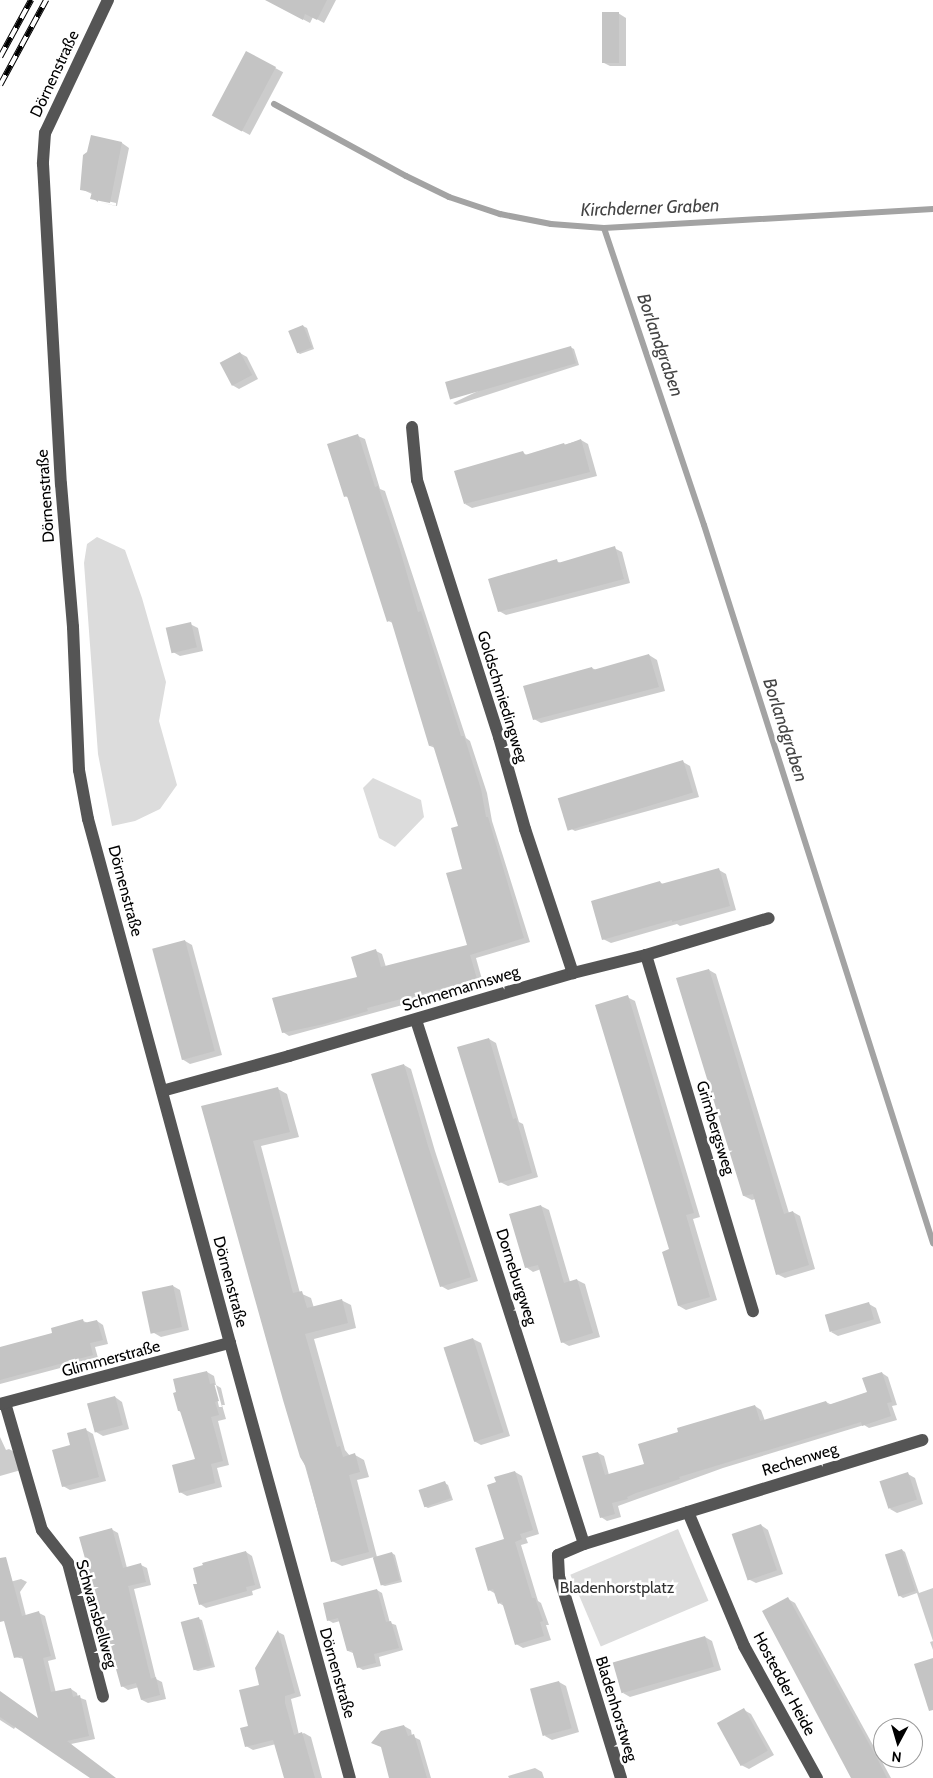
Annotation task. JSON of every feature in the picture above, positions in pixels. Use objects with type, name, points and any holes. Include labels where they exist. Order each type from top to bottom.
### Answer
[{"type":"street","name":"Dörnenstraße","points":[[108,0],[45,133],[43,164],[61,474],[73,627],[79,770],[88,819],[350,1778]]},
{"type":"street","name":"Goldschmiedingweg","points":[[412,427],[416,480],[499,737],[525,829],[573,973]]},
{"type":"street","name":"Schmemannsweg","points":[[162,1091],[416,1020],[573,973],[646,955],[769,918]]},
{"type":"street","name":"Grimbergsweg","points":[[646,955],[753,1311]]},
{"type":"street","name":"Dorneburgweg","points":[[416,1020],[584,1544]]},
{"type":"street","name":"Glimmerstraße","points":[[3,1404],[230,1343]]},
{"type":"street","name":"Schwansbellweg","points":[[3,1404],[42,1530],[68,1563],[103,1696]]},
{"type":"street","name":"Rechenweg","points":[[688,1512],[922,1440]]},
{"type":"street","points":[[584,1544],[688,1512]]},
{"type":"street","name":"Hostedder Heide","points":[[688,1512],[744,1646],[817,1778]]},
{"type":"street","name":"Bladenhorstweg","points":[[584,1544],[558,1555],[557,1564],[581,1650],[621,1778]]},
{"type":"green space","points":[[97,537],[125,550],[142,598],[166,682],[159,721],[177,785],[160,809],[135,821],[112,826],[98,754],[84,563],[87,544]]},
{"type":"green space","points":[[373,778],[421,800],[424,817],[395,847],[379,838],[363,788]]},
{"type":"green space","name":"Bladenhorstplatz","points":[[678,1529],[708,1601],[601,1647],[570,1575]]},
{"type":"building","points":[[265,0],[327,0],[317,20],[305,14],[303,20]]},
{"type":"building","points":[[602,12],[619,12],[619,63],[602,63]]},
{"type":"building","points":[[246,51],[276,67],[242,131],[212,115]]},
{"type":"building","points":[[91,135],[122,142],[110,203],[90,199],[92,192],[80,190],[83,155],[87,152]]},
{"type":"building","points":[[303,325],[312,347],[297,353],[288,331]]},
{"type":"building","points":[[571,346],[576,363],[450,399],[445,382]]},
{"type":"building","points":[[240,352],[252,375],[232,386],[220,363]]},
{"type":"building","points":[[358,434],[375,487],[378,486],[400,550],[418,612],[421,611],[461,736],[464,736],[481,789],[486,817],[488,817],[524,938],[470,955],[477,979],[367,1008],[368,1011],[324,1024],[282,1033],[272,998],[357,977],[351,957],[376,949],[381,967],[467,945],[446,873],[462,869],[451,828],[458,826],[433,745],[429,746],[391,620],[387,622],[347,496],[344,497],[327,444]]},
{"type":"building","points":[[581,439],[590,472],[464,504],[454,471],[523,451],[525,455]]},
{"type":"building","points":[[615,546],[624,579],[498,612],[488,579],[557,559],[558,563]]},
{"type":"building","points":[[191,622],[197,647],[172,653],[166,628]]},
{"type":"building","points":[[649,654],[659,687],[533,720],[523,686],[592,667],[593,670]]},
{"type":"building","points":[[683,760],[693,793],[568,831],[558,798]]},
{"type":"building","points":[[719,868],[730,906],[602,940],[591,901],[660,881],[661,884]]},
{"type":"building","points":[[185,940],[215,1051],[182,1060],[152,949]]},
{"type":"building","points":[[709,969],[784,1214],[793,1211],[809,1265],[776,1275],[753,1194],[743,1196],[676,978]]},
{"type":"building","points":[[628,995],[694,1213],[686,1215],[710,1297],[678,1306],[662,1252],[669,1249],[595,1005]]},
{"type":"building","points":[[489,1038],[513,1119],[516,1118],[532,1173],[499,1183],[457,1047]]},
{"type":"building","points":[[404,1064],[428,1146],[471,1277],[440,1287],[371,1074]]},
{"type":"building","points":[[278,1087],[290,1132],[253,1141],[293,1293],[302,1291],[307,1308],[342,1299],[348,1323],[305,1334],[337,1447],[340,1446],[343,1457],[355,1453],[360,1472],[349,1475],[369,1552],[331,1562],[306,1467],[300,1457],[283,1400],[201,1106]]},
{"type":"building","points":[[541,1205],[564,1283],[577,1279],[593,1333],[561,1343],[538,1265],[525,1268],[509,1214]]},
{"type":"building","points":[[173,1285],[182,1327],[151,1334],[142,1292]]},
{"type":"building","points":[[869,1302],[874,1319],[830,1332],[825,1315]]},
{"type":"building","points":[[83,1319],[84,1323],[97,1320],[103,1340],[90,1343],[93,1355],[0,1380],[0,1347],[52,1333],[51,1328]]},
{"type":"building","points":[[473,1338],[504,1432],[474,1442],[444,1348]]},
{"type":"building","points":[[207,1371],[210,1384],[214,1383],[219,1401],[215,1402],[219,1415],[211,1417],[223,1461],[211,1464],[215,1483],[179,1493],[172,1465],[195,1459],[173,1393],[176,1392],[173,1379]]},
{"type":"building","points":[[882,1372],[892,1402],[887,1403],[891,1416],[862,1426],[861,1422],[679,1477],[680,1479],[636,1493],[627,1497],[628,1499],[612,1503],[615,1514],[600,1518],[582,1456],[598,1452],[605,1475],[644,1464],[638,1444],[678,1432],[677,1428],[755,1405],[760,1421],[826,1401],[828,1405],[867,1392],[862,1378]]},
{"type":"building","points":[[115,1396],[123,1425],[95,1432],[87,1404]]},
{"type":"building","points":[[86,1428],[99,1477],[62,1487],[52,1450],[70,1445],[67,1433]]},
{"type":"building","points":[[515,1471],[533,1530],[520,1534],[522,1539],[515,1542],[532,1598],[535,1598],[543,1621],[540,1622],[544,1636],[515,1645],[502,1602],[498,1604],[493,1589],[488,1591],[475,1548],[504,1539],[487,1485],[496,1482],[494,1477]]},
{"type":"building","points":[[908,1472],[917,1500],[888,1509],[879,1481]]},
{"type":"building","points":[[445,1481],[451,1498],[424,1507],[419,1490]]},
{"type":"building","points":[[761,1524],[777,1570],[748,1580],[732,1534]]},
{"type":"building","points":[[112,1528],[123,1568],[141,1563],[146,1582],[128,1586],[151,1679],[156,1677],[160,1695],[141,1700],[136,1683],[121,1687],[79,1537]]},
{"type":"building","points":[[902,1549],[916,1591],[898,1596],[885,1555]]},
{"type":"building","points":[[246,1551],[255,1585],[246,1587],[247,1591],[199,1605],[193,1584],[197,1584],[193,1568],[203,1565],[202,1563]]},
{"type":"building","points":[[392,1552],[400,1580],[381,1585],[373,1558]]},
{"type":"building","points":[[6,1557],[22,1616],[39,1611],[51,1656],[43,1658],[51,1692],[71,1688],[73,1697],[80,1695],[89,1736],[67,1741],[116,1778],[90,1778],[0,1717],[0,1691],[38,1718],[22,1656],[14,1658],[4,1621],[0,1622],[0,1558]]},
{"type":"building","points":[[377,1589],[386,1622],[391,1621],[399,1648],[374,1654],[376,1663],[357,1668],[352,1650],[347,1651],[338,1618],[327,1621],[323,1603]]},
{"type":"building","points":[[788,1597],[873,1751],[873,1768],[882,1768],[887,1778],[851,1778],[762,1611]]},
{"type":"building","points":[[199,1617],[212,1665],[194,1670],[181,1622]]},
{"type":"building","points":[[278,1630],[295,1693],[285,1696],[285,1703],[294,1735],[302,1732],[315,1778],[284,1778],[273,1740],[245,1747],[240,1728],[248,1726],[239,1690],[259,1685],[255,1668]]},
{"type":"building","points":[[705,1636],[714,1667],[622,1693],[613,1662]]},
{"type":"building","points":[[933,1658],[933,1710],[929,1711],[914,1664]]},
{"type":"building","points":[[559,1681],[572,1728],[543,1736],[530,1689]]},
{"type":"building","points":[[744,1708],[768,1751],[741,1766],[717,1723]]},
{"type":"building","points":[[404,1725],[408,1736],[414,1734],[427,1778],[389,1778],[381,1747],[371,1743],[381,1731]]},
{"type":"waterway","name":"Kirchderner Graben","points":[[274,104],[406,176],[449,197],[500,214],[551,224],[604,228],[933,209]]},
{"type":"waterway","name":"Borlandgraben","points":[[604,228],[704,525],[933,1243]]},
{"type":"railway","points":[[0,57],[31,0]]},
{"type":"railway","points":[[0,85],[46,0]]}]
